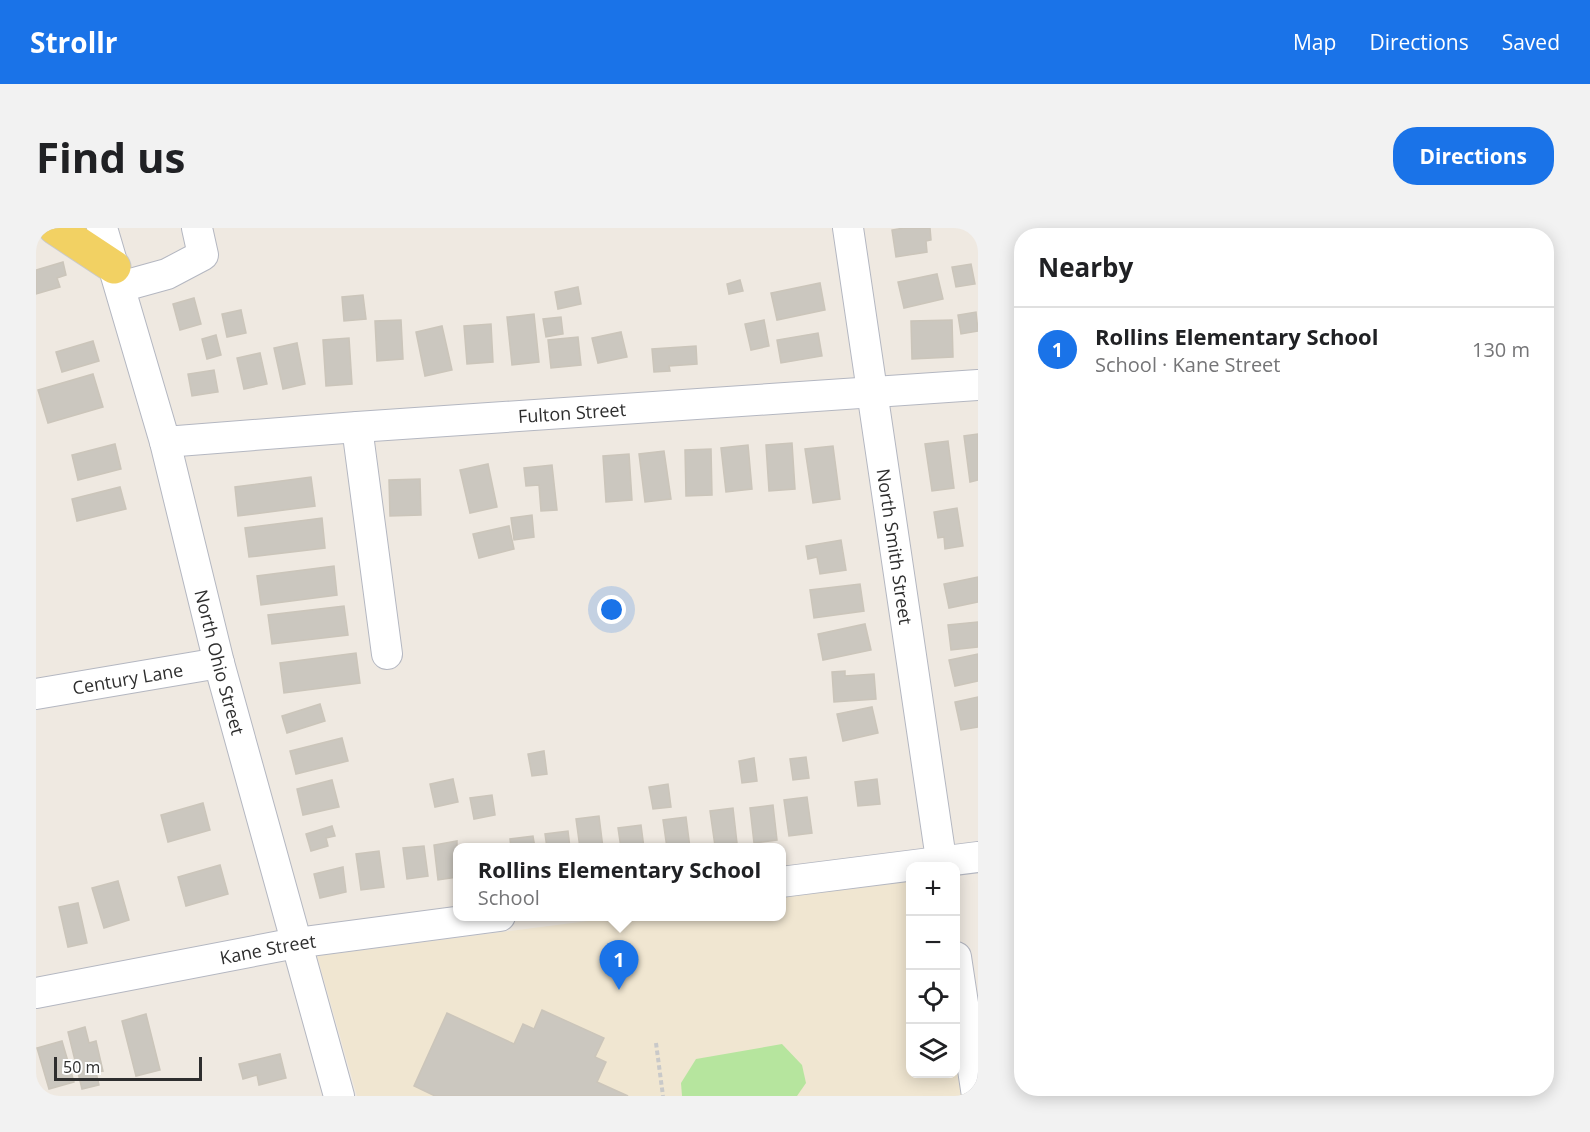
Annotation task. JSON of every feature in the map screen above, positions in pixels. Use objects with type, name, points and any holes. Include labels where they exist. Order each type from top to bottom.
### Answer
[{"type":"main road","points":[[55,228],[117,277]]},
{"type":"street","name":"North Ohio Street","points":[[102,228],[165,442],[219,663],[339,1096]]},
{"type":"street","points":[[117,277],[167,274],[203,255],[196,228]]},
{"type":"street","name":"North Smith Street","points":[[848,228],[941,862]]},
{"type":"street","name":"Fulton Street","points":[[165,442],[978,386]]},
{"type":"street","points":[[357,427],[387,654]]},
{"type":"street","name":"Century Lane","points":[[36,694],[219,663]]},
{"type":"street","points":[[952,862],[978,857]]},
{"type":"street","points":[[786,881],[906,868]]},
{"type":"street","name":"Kane Street","points":[[36,993],[296,943],[462,921]]},
{"type":"street","points":[[958,970],[977,1096]]},
{"type":"path","points":[[656,1043],[663,1096]]},
{"type":"shaded area","points":[[906,879],[906,1078],[960,1078],[960,1053],[966,1096],[357,1096],[317,956],[588,921],[786,921],[786,894]]},
{"type":"green space","points":[[782,1044],[802,1065],[806,1083],[797,1096],[682,1096],[681,1083],[696,1059]]},
{"type":"building","points":[[930,228],[931,240],[926,241],[927,252],[896,257],[892,230]]},
{"type":"building","points":[[63,262],[66,275],[57,278],[60,287],[36,294],[36,270]]},
{"type":"building","points":[[971,264],[975,284],[956,287],[952,267]]},
{"type":"building","points":[[937,274],[943,299],[904,308],[898,282]]},
{"type":"building","points":[[740,280],[743,291],[729,294],[727,284]]},
{"type":"building","points":[[820,283],[825,310],[777,320],[771,293]]},
{"type":"building","points":[[578,287],[581,304],[558,309],[555,292]]},
{"type":"building","points":[[363,295],[366,319],[344,321],[342,297]]},
{"type":"building","points":[[194,298],[201,324],[180,330],[173,304]]},
{"type":"building","points":[[241,310],[246,333],[227,337],[222,314]]},
{"type":"building","points":[[976,312],[978,331],[961,334],[958,315]]},
{"type":"building","points":[[534,314],[539,362],[512,365],[507,317]]},
{"type":"building","points":[[561,317],[563,334],[546,337],[543,319]]},
{"type":"building","points":[[401,320],[403,359],[377,361],[375,321]]},
{"type":"building","points":[[764,320],[769,346],[751,350],[745,324]]},
{"type":"building","points":[[952,320],[953,357],[912,359],[911,321]]},
{"type":"building","points":[[491,324],[493,362],[467,364],[464,326]]},
{"type":"building","points":[[442,326],[452,370],[425,376],[416,332]]},
{"type":"building","points":[[621,332],[627,357],[598,363],[592,338]]},
{"type":"building","points":[[818,333],[822,356],[781,363],[777,340]]},
{"type":"building","points":[[216,335],[221,355],[207,359],[202,339]]},
{"type":"building","points":[[578,337],[581,365],[551,368],[548,340]]},
{"type":"building","points":[[349,338],[352,384],[326,386],[323,340]]},
{"type":"building","points":[[93,341],[99,361],[62,372],[56,352]]},
{"type":"building","points":[[297,343],[305,384],[283,389],[274,348]]},
{"type":"building","points":[[696,346],[697,364],[669,366],[670,371],[654,372],[652,349]]},
{"type":"building","points":[[260,353],[267,384],[244,389],[237,358]]},
{"type":"building","points":[[214,370],[218,392],[192,396],[188,374]]},
{"type":"building","points":[[93,374],[103,407],[48,423],[38,390]]},
{"type":"building","points":[[978,434],[978,480],[970,482],[964,436]]},
{"type":"building","points":[[948,441],[954,488],[932,491],[925,444]]},
{"type":"building","points":[[792,443],[795,489],[769,491],[766,445]]},
{"type":"building","points":[[115,444],[121,469],[78,480],[72,455]]},
{"type":"building","points":[[748,445],[752,489],[726,492],[721,448]]},
{"type":"building","points":[[833,446],[840,499],[813,503],[805,449]]},
{"type":"building","points":[[711,449],[712,495],[686,496],[685,450]]},
{"type":"building","points":[[664,451],[671,499],[645,502],[639,454]]},
{"type":"building","points":[[629,454],[632,500],[606,502],[603,456]]},
{"type":"building","points":[[488,464],[497,507],[470,513],[460,470]]},
{"type":"building","points":[[552,465],[557,510],[541,511],[539,485],[526,486],[524,468]]},
{"type":"building","points":[[311,477],[315,506],[238,516],[235,487]]},
{"type":"building","points":[[420,479],[421,515],[390,516],[389,480]]},
{"type":"building","points":[[120,487],[126,509],[77,521],[72,499]]},
{"type":"building","points":[[957,508],[963,546],[945,549],[944,537],[938,538],[934,512]]},
{"type":"building","points":[[532,515],[534,537],[514,540],[511,518]]},
{"type":"building","points":[[322,518],[325,548],[249,557],[245,528]]},
{"type":"building","points":[[509,526],[514,549],[479,558],[473,534]]},
{"type":"building","points":[[841,540],[846,570],[820,574],[817,557],[808,559],[806,546]]},
{"type":"building","points":[[334,566],[337,595],[261,605],[257,576]]},
{"type":"building","points":[[978,577],[978,602],[949,608],[944,584]]},
{"type":"building","points":[[860,584],[864,611],[814,618],[810,590]]},
{"type":"building","points":[[344,606],[348,635],[272,644],[268,615]]},
{"type":"building","points":[[978,622],[978,647],[951,650],[948,625]]},
{"type":"building","points":[[865,624],[871,650],[823,660],[818,634]]},
{"type":"building","points":[[356,653],[360,683],[284,693],[280,663]]},
{"type":"building","points":[[978,654],[978,681],[955,686],[949,660]]},
{"type":"building","points":[[845,671],[845,676],[874,674],[876,699],[834,702],[832,672]]},
{"type":"building","points":[[978,697],[978,727],[961,730],[955,702]]},
{"type":"building","points":[[320,704],[325,721],[287,733],[282,716]]},
{"type":"building","points":[[872,707],[878,733],[843,741],[837,714]]},
{"type":"building","points":[[342,738],[348,761],[296,774],[290,751]]},
{"type":"building","points":[[544,751],[547,774],[532,776],[528,754]]},
{"type":"building","points":[[806,757],[809,778],[793,780],[790,759]]},
{"type":"building","points":[[754,758],[757,781],[742,783],[739,761]]},
{"type":"building","points":[[453,779],[458,802],[435,807],[430,784]]},
{"type":"building","points":[[877,779],[880,804],[858,806],[855,782]]},
{"type":"building","points":[[332,780],[339,807],[303,815],[297,789]]},
{"type":"building","points":[[668,784],[671,807],[653,809],[649,787]]},
{"type":"building","points":[[492,795],[495,815],[474,819],[470,798]]},
{"type":"building","points":[[807,797],[812,833],[789,836],[784,800]]},
{"type":"building","points":[[203,803],[210,830],[168,842],[161,815]]},
{"type":"building","points":[[773,805],[777,840],[754,843],[750,808]]},
{"type":"building","points":[[733,808],[737,843],[715,843],[710,811]]},
{"type":"building","points":[[599,816],[602,843],[579,843],[576,819]]},
{"type":"building","points":[[686,817],[689,843],[666,843],[663,820]]},
{"type":"building","points":[[641,825],[643,843],[620,843],[618,828]]},
{"type":"building","points":[[332,826],[335,836],[326,838],[328,846],[311,851],[306,834]]},
{"type":"building","points":[[568,831],[569,843],[546,843],[545,834]]},
{"type":"building","points":[[533,836],[534,843],[510,843],[510,839]]},
{"type":"building","points":[[457,841],[453,843],[453,878],[438,880],[434,845]]},
{"type":"building","points":[[424,846],[428,876],[407,879],[403,848]]},
{"type":"building","points":[[379,851],[384,887],[361,890],[356,854]]},
{"type":"building","points":[[220,865],[228,894],[186,906],[178,877]]},
{"type":"building","points":[[343,867],[346,892],[320,898],[314,874]]},
{"type":"building","points":[[118,881],[129,920],[104,928],[92,888]]},
{"type":"building","points":[[78,903],[87,943],[68,947],[59,907]]},
{"type":"building","points":[[542,1010],[604,1038],[595,1057],[606,1062],[597,1082],[628,1096],[435,1096],[414,1086],[447,1013],[514,1044],[523,1024],[534,1029]]},
{"type":"building","points":[[146,1014],[160,1070],[136,1076],[122,1021]]},
{"type":"building","points":[[85,1027],[89,1043],[96,1041],[103,1071],[96,1072],[99,1085],[82,1089],[68,1032]]},
{"type":"building","points":[[62,1041],[74,1082],[49,1089],[37,1048]]},
{"type":"building","points":[[280,1054],[286,1078],[259,1085],[257,1075],[243,1079],[239,1064]]},
{"type":"place","name":"Rollins Elementary School","points":[[619,990]]}]
